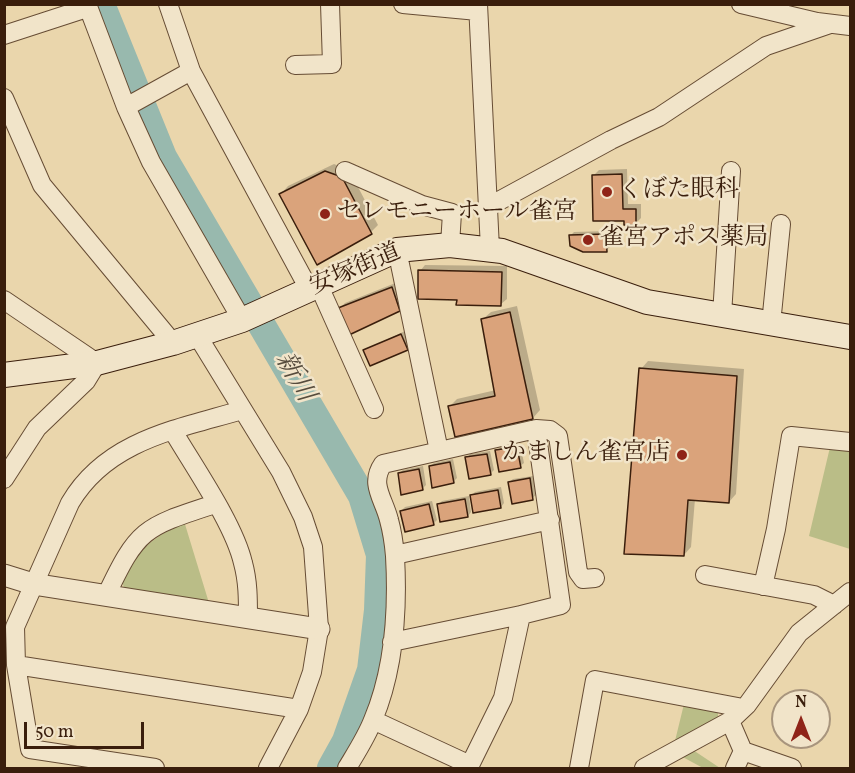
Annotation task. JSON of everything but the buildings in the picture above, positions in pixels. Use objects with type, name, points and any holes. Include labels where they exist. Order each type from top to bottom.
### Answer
[{"type":"main road","name":"安塚街道","points":[[4,375],[97,363],[173,343],[314,289],[397,249],[450,245],[490,249],[519,257],[623,296],[850,337]]},
{"type":"street","points":[[168,4],[191,71],[314,289],[374,409]]},
{"type":"street","points":[[295,65],[332,64],[330,4]]},
{"type":"street","points":[[403,4],[478,8],[486,208],[490,249]]},
{"type":"street","points":[[741,4],[768,8],[830,24],[850,26]]},
{"type":"street","points":[[4,34],[87,6],[134,103],[152,162],[251,315]]},
{"type":"street","points":[[486,208],[611,140],[659,117],[766,46],[830,24]]},
{"type":"street","points":[[134,103],[191,71]]},
{"type":"street","points":[[4,98],[42,185],[173,343]]},
{"type":"street","points":[[345,171],[422,205],[452,213],[450,245]]},
{"type":"street","points":[[722,315],[731,171]]},
{"type":"street","points":[[771,324],[781,224]]},
{"type":"street","points":[[397,249],[439,451]]},
{"type":"street","points":[[4,300],[97,363],[86,381],[37,428],[4,480]]},
{"type":"street","points":[[197,335],[281,472],[303,517],[315,557],[319,629],[312,672],[299,709],[268,768]]},
{"type":"street","points":[[155,768],[30,749],[16,665],[15,627],[79,488],[118,452],[173,431],[242,410]]},
{"type":"street","points":[[392,642],[561,606],[536,429]]},
{"type":"street","points":[[347,768],[373,720],[385,682],[392,642],[396,587],[395,555],[389,517],[376,486],[377,473],[383,464],[536,429],[550,430],[558,436],[578,572],[583,579],[595,578]]},
{"type":"street","points":[[173,431],[230,529],[243,560],[248,584],[248,618]]},
{"type":"street","points":[[763,586],[776,529],[791,436],[850,442]]},
{"type":"street","points":[[106,596],[126,556],[140,537],[157,524],[215,504]]},
{"type":"street","points":[[395,555],[550,520]]},
{"type":"street","points":[[4,575],[33,584],[319,629]]},
{"type":"street","points":[[705,575],[814,595],[834,605]]},
{"type":"street","points":[[644,768],[736,715],[799,633],[850,592]]},
{"type":"street","points":[[373,720],[472,767],[508,680],[520,615]]},
{"type":"street","points":[[16,665],[299,709]]},
{"type":"street","points":[[579,768],[595,680],[736,715]]},
{"type":"street","points":[[735,768],[743,751],[736,715]]},
{"type":"street","points":[[743,751],[792,768]]},
{"type":"green space","points":[[831,443],[850,446],[850,549],[809,536]]},
{"type":"green space","points":[[184,521],[209,603],[125,592],[122,580],[134,559],[155,539]]},
{"type":"green space","points":[[684,704],[718,710],[718,721],[674,745]]},
{"type":"green space","points":[[693,750],[720,768],[703,768],[679,755]]},
{"type":"waterway","name":"新川","points":[[101,4],[163,157],[362,496],[380,555],[378,610],[371,670],[346,741],[331,768]]},
{"type":"place","name":"くぼた眼科","points":[[607,192]]},
{"type":"place","name":"セレモニーホール雀宮","points":[[325,214]]},
{"type":"place","name":"雀宮アポス薬局","points":[[588,240]]},
{"type":"place","name":"かましん雀宮店","points":[[682,455]]}]
